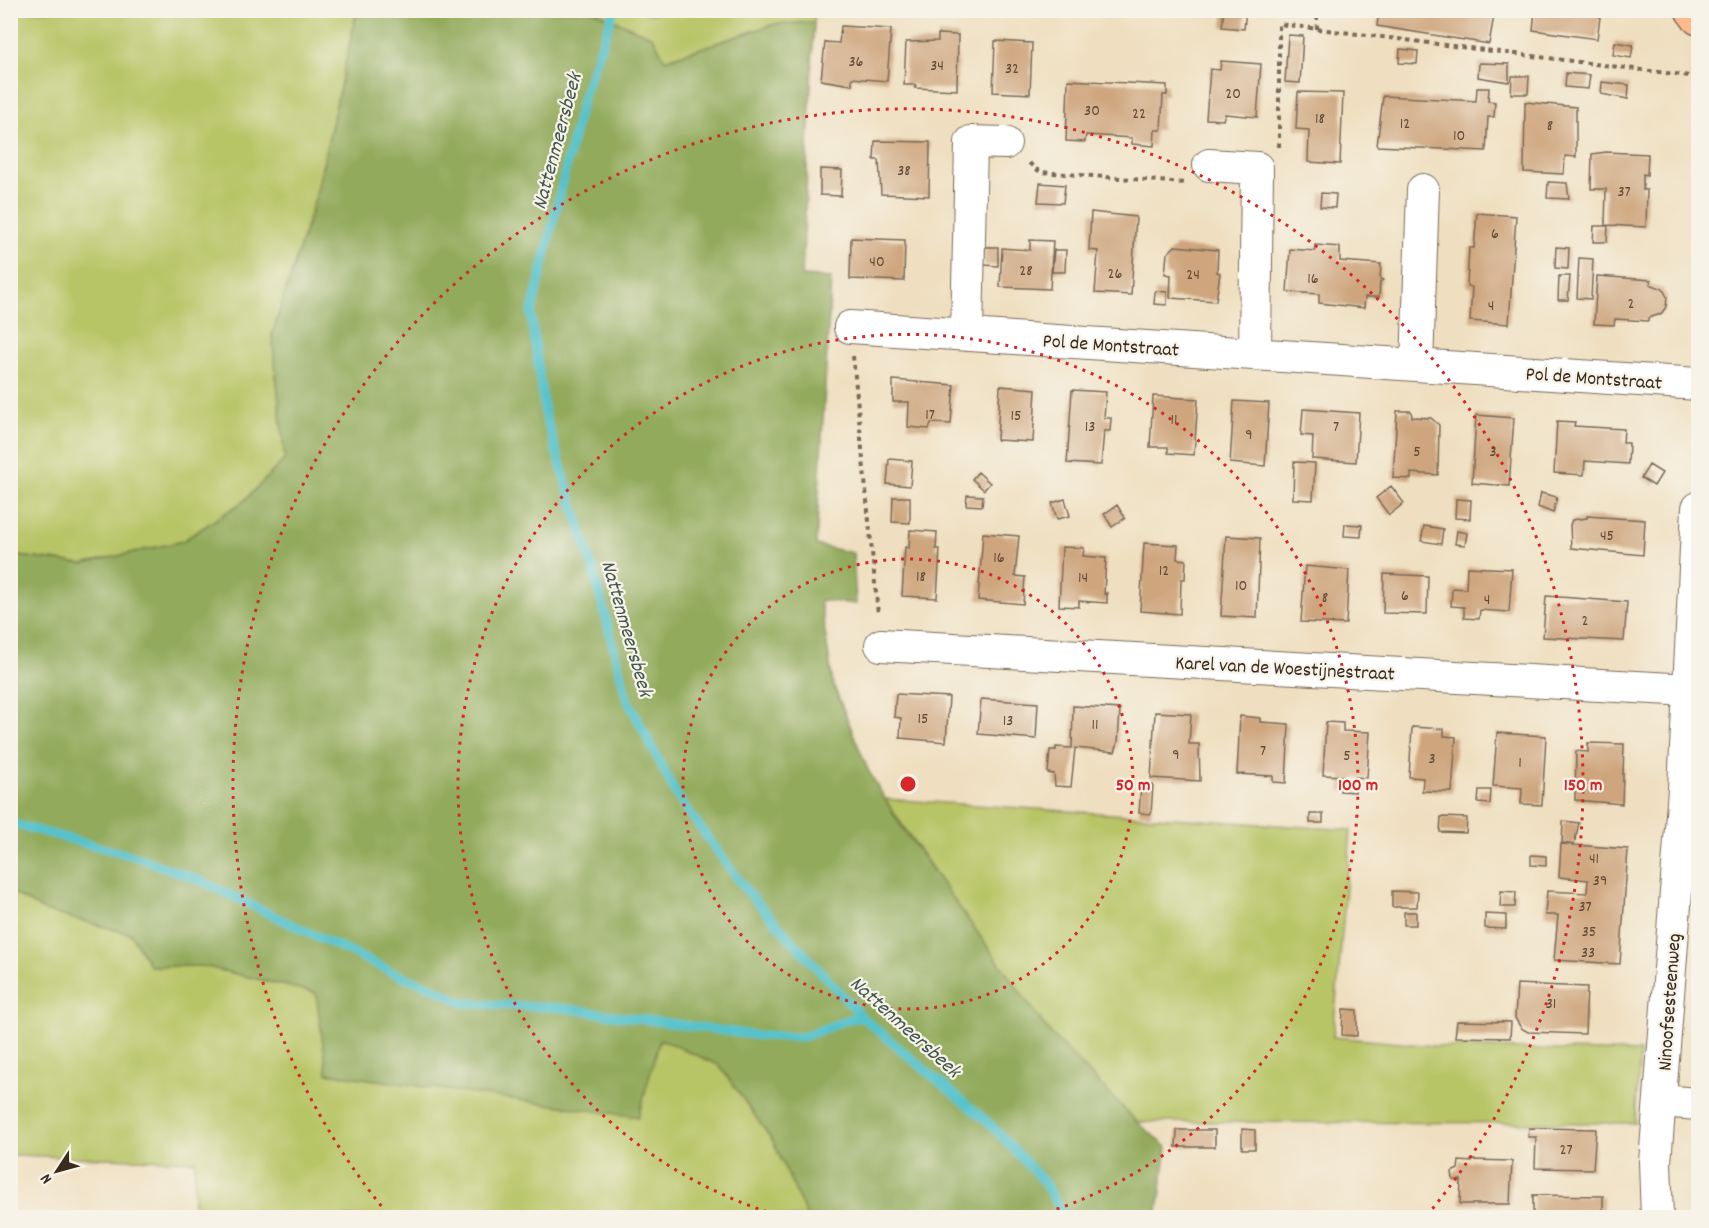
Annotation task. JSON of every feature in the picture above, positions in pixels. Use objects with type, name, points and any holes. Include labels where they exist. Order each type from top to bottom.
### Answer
[{"type":"main road","points":[[1692,10],[1698,18]]},
{"type":"street","points":[[968,335],[971,142],[1005,143]]},
{"type":"street","points":[[1209,165],[1257,168],[1255,354]]},
{"type":"street","points":[[1417,365],[1423,190]]},
{"type":"street","name":"Pol de Montstraat","points":[[850,327],[1698,384]]},
{"type":"street","name":"Ninoofsesteenweg","points":[[1657,1218],[1655,1162],[1691,789],[1690,690],[1698,508]]},
{"type":"street","name":"Karel van de Woestijnestraat","points":[[880,645],[1690,690]]},
{"type":"street","points":[[1660,1101],[1698,1104]]},
{"type":"path","points":[[1317,10],[1317,29]]},
{"type":"path","points":[[1257,168],[1279,148],[1279,24],[1698,77]]},
{"type":"path","points":[[1005,143],[1040,172],[1190,183],[1209,165]]},
{"type":"path","points":[[850,327],[880,645]]},
{"type":"green space","points":[[681,10],[815,11],[814,22],[775,24],[664,60],[653,37],[593,11],[641,11],[650,14]]},
{"type":"green space","points":[[11,11],[357,11],[316,196],[272,335],[285,459],[244,501],[183,541],[83,564],[11,555]]},
{"type":"green space","points":[[357,11],[593,11],[653,37],[665,60],[775,24],[814,22],[802,276],[831,278],[816,545],[853,553],[856,604],[820,600],[833,684],[868,770],[901,826],[1049,1032],[1137,1122],[1167,1147],[1157,1217],[807,1217],[773,1141],[719,1065],[660,1039],[638,1117],[327,1073],[316,993],[203,966],[150,966],[131,934],[45,911],[11,892],[11,555],[83,564],[183,541],[244,501],[285,459],[272,335],[316,196]]},
{"type":"green space","points":[[885,799],[1351,830],[1333,1037],[1446,1047],[1640,1052],[1635,1123],[1137,1122],[1049,1032],[975,932]]},
{"type":"green space","points":[[11,892],[45,911],[131,934],[150,966],[203,966],[316,993],[638,1117],[659,1038],[719,1065],[773,1141],[807,1217],[193,1217],[195,1161],[11,1155]]},
{"type":"building","points":[[1224,10],[1246,10],[1244,29],[1222,27]]},
{"type":"building","points":[[1379,10],[1495,10],[1489,44],[1377,26]]},
{"type":"building","points":[[1535,10],[1601,10],[1597,39],[1533,30]]},
{"type":"building","points":[[841,26],[891,29],[887,81],[852,78],[852,85],[821,80],[825,42],[839,43]]},
{"type":"building","points":[[938,34],[958,35],[957,90],[915,88],[916,85],[904,85],[906,42],[938,41]]},
{"type":"building","points":[[1288,35],[1303,36],[1300,83],[1285,82]]},
{"type":"building","points":[[995,41],[1032,43],[1030,94],[993,92]]},
{"type":"building","points":[[1615,42],[1633,45],[1631,58],[1613,55]]},
{"type":"building","points":[[1400,49],[1418,51],[1417,64],[1399,63]]},
{"type":"building","points":[[1221,61],[1261,64],[1257,117],[1225,114],[1223,120],[1206,119],[1210,69],[1220,70]]},
{"type":"building","points":[[1479,63],[1509,64],[1509,82],[1478,77]]},
{"type":"building","points":[[1566,73],[1590,75],[1588,89],[1565,87]]},
{"type":"building","points":[[1512,76],[1529,76],[1528,94],[1511,94]]},
{"type":"building","points":[[1068,80],[1167,85],[1167,95],[1163,95],[1161,130],[1155,130],[1154,146],[1132,144],[1132,138],[1086,135],[1085,142],[1066,141]]},
{"type":"building","points":[[1602,82],[1629,85],[1628,99],[1601,94]]},
{"type":"building","points":[[1477,88],[1489,88],[1488,101],[1495,102],[1494,117],[1488,117],[1486,151],[1377,146],[1383,96],[1476,101]]},
{"type":"building","points":[[1298,92],[1343,93],[1340,164],[1308,162],[1309,130],[1296,129]]},
{"type":"building","points":[[1525,102],[1576,107],[1576,157],[1565,156],[1564,174],[1524,172]]},
{"type":"building","points":[[875,141],[930,142],[929,196],[881,194],[879,160],[874,160]]},
{"type":"building","points":[[1606,152],[1648,154],[1647,175],[1643,174],[1643,190],[1647,190],[1646,227],[1605,225],[1606,189],[1591,189],[1592,154]]},
{"type":"building","points":[[820,169],[842,170],[841,196],[820,195]]},
{"type":"building","points":[[1548,182],[1567,183],[1569,199],[1547,198]]},
{"type":"building","points":[[1040,183],[1065,185],[1063,203],[1038,202]]},
{"type":"building","points":[[1321,193],[1336,194],[1335,208],[1320,207]]},
{"type":"building","points":[[1091,212],[1136,217],[1131,295],[1095,293],[1098,251],[1089,250]]},
{"type":"building","points":[[1477,213],[1516,216],[1509,324],[1470,321],[1472,287],[1467,286],[1469,248],[1474,248]]},
{"type":"building","points":[[1594,226],[1608,226],[1607,242],[1593,242]]},
{"type":"building","points":[[851,238],[905,240],[904,281],[850,279]]},
{"type":"building","points":[[1030,240],[1053,241],[1050,289],[1000,287],[1002,248],[1030,250]]},
{"type":"building","points":[[1315,245],[1340,247],[1340,261],[1381,264],[1380,279],[1383,280],[1380,282],[1379,297],[1365,297],[1364,308],[1319,303],[1319,294],[1287,292],[1290,249],[1315,251]]},
{"type":"building","points":[[1175,246],[1218,250],[1217,272],[1220,273],[1216,301],[1170,298],[1171,275],[1165,274],[1167,254]]},
{"type":"building","points":[[985,247],[998,247],[998,266],[984,265]]},
{"type":"building","points":[[1556,247],[1569,248],[1568,269],[1555,268]]},
{"type":"building","points":[[1054,250],[1066,250],[1065,272],[1052,272]]},
{"type":"building","points":[[1579,258],[1593,259],[1591,299],[1577,298]]},
{"type":"building","points":[[1559,276],[1570,276],[1568,300],[1558,300]]},
{"type":"building","points":[[1597,276],[1651,280],[1650,284],[1663,289],[1667,297],[1666,307],[1661,314],[1648,318],[1648,321],[1615,319],[1614,325],[1594,324]]},
{"type":"building","points":[[1155,291],[1167,292],[1167,305],[1154,304]]},
{"type":"building","points":[[893,380],[954,385],[951,424],[931,423],[929,429],[908,427],[909,402],[893,402]]},
{"type":"building","points":[[1000,386],[1036,389],[1033,442],[997,440]]},
{"type":"building","points":[[1072,390],[1106,392],[1104,418],[1111,418],[1110,431],[1104,431],[1101,465],[1067,463]]},
{"type":"building","points":[[1153,396],[1198,399],[1194,455],[1168,453],[1168,447],[1150,447]]},
{"type":"building","points":[[1234,401],[1269,403],[1265,466],[1230,463]]},
{"type":"building","points":[[1303,409],[1359,413],[1356,462],[1312,459],[1313,436],[1301,435]]},
{"type":"building","points":[[1397,411],[1411,411],[1412,417],[1431,418],[1439,425],[1438,475],[1411,473],[1411,479],[1393,478]]},
{"type":"building","points":[[1476,415],[1514,418],[1509,486],[1472,483]]},
{"type":"building","points":[[1557,421],[1575,422],[1574,426],[1624,429],[1623,443],[1629,443],[1628,464],[1585,461],[1584,475],[1554,473]]},
{"type":"building","points":[[889,459],[912,461],[910,486],[887,484]]},
{"type":"building","points":[[1294,462],[1315,463],[1313,500],[1293,499]]},
{"type":"building","points":[[1649,465],[1662,473],[1654,486],[1641,478]]},
{"type":"building","points":[[978,472],[990,483],[984,490],[972,479]]},
{"type":"building","points":[[1391,486],[1404,503],[1389,515],[1376,498]]},
{"type":"building","points":[[1541,493],[1557,497],[1553,513],[1538,507]]},
{"type":"building","points":[[967,495],[983,496],[982,506],[966,505]]},
{"type":"building","points":[[893,497],[910,497],[910,523],[892,522]]},
{"type":"building","points":[[1065,499],[1070,516],[1057,519],[1052,503]]},
{"type":"building","points":[[1456,499],[1471,500],[1470,519],[1455,518]]},
{"type":"building","points":[[1117,505],[1125,518],[1112,527],[1104,514]]},
{"type":"building","points":[[1587,516],[1645,520],[1643,555],[1571,548],[1570,525],[1572,520],[1587,518]]},
{"type":"building","points":[[1345,524],[1362,525],[1361,537],[1344,536]]},
{"type":"building","points":[[1424,526],[1443,529],[1441,544],[1421,541]]},
{"type":"building","points":[[910,530],[937,532],[936,549],[940,549],[937,598],[902,596],[905,547],[909,548]]},
{"type":"building","points":[[1457,531],[1467,533],[1465,545],[1455,544]]},
{"type":"building","points":[[983,533],[1019,536],[1015,576],[1025,577],[1023,604],[978,600]]},
{"type":"building","points":[[1226,536],[1260,538],[1257,618],[1221,616]]},
{"type":"building","points":[[1144,543],[1178,545],[1177,559],[1186,560],[1185,579],[1181,579],[1180,614],[1140,611]]},
{"type":"building","points":[[1062,547],[1084,548],[1083,556],[1106,558],[1104,594],[1107,593],[1107,603],[1079,601],[1079,607],[1059,606]]},
{"type":"building","points":[[1305,566],[1349,570],[1346,624],[1301,622]]},
{"type":"building","points":[[1467,567],[1512,569],[1509,612],[1480,610],[1479,619],[1464,618],[1464,607],[1451,606],[1452,588],[1466,589]]},
{"type":"building","points":[[1384,574],[1428,576],[1427,614],[1383,613]]},
{"type":"building","points":[[1546,596],[1627,602],[1624,641],[1543,637]]},
{"type":"building","points":[[896,694],[949,697],[946,742],[900,738],[901,718],[894,717]]},
{"type":"building","points":[[981,699],[1038,703],[1036,739],[978,734]]},
{"type":"building","points":[[1073,706],[1120,709],[1118,742],[1115,752],[1075,748],[1071,787],[1055,786],[1054,774],[1048,773],[1050,750],[1056,750],[1056,747],[1072,748]]},
{"type":"building","points":[[1155,712],[1191,714],[1189,744],[1199,744],[1200,781],[1151,778]]},
{"type":"building","points":[[1240,716],[1260,718],[1260,722],[1289,724],[1286,783],[1273,782],[1273,776],[1237,774]]},
{"type":"building","points":[[1326,722],[1343,723],[1343,731],[1370,732],[1367,778],[1355,777],[1355,792],[1340,791],[1342,776],[1323,775]]},
{"type":"building","points":[[1412,727],[1444,729],[1444,736],[1456,737],[1452,792],[1422,791],[1423,778],[1409,777]]},
{"type":"building","points":[[1497,733],[1546,736],[1542,805],[1521,804],[1522,788],[1493,786]]},
{"type":"building","points":[[1588,743],[1624,744],[1622,804],[1575,800],[1576,751],[1588,752]]},
{"type":"building","points":[[1141,784],[1153,785],[1151,814],[1139,813]]},
{"type":"building","points":[[1479,790],[1491,790],[1490,804],[1478,803]]},
{"type":"building","points":[[1310,814],[1323,814],[1323,823],[1310,823]]},
{"type":"building","points":[[1441,817],[1467,818],[1466,833],[1440,832]]},
{"type":"building","points":[[1563,821],[1579,823],[1574,845],[1562,843]]},
{"type":"building","points":[[1561,844],[1628,849],[1620,964],[1554,960],[1558,915],[1545,915],[1547,891],[1587,893],[1588,880],[1559,877]]},
{"type":"building","points":[[1531,855],[1546,856],[1546,866],[1531,865]]},
{"type":"building","points":[[1392,891],[1418,892],[1417,907],[1392,907]]},
{"type":"building","points":[[1501,891],[1516,892],[1515,907],[1500,907]]},
{"type":"building","points":[[1404,912],[1416,912],[1416,925],[1404,925]]},
{"type":"building","points":[[1485,914],[1506,915],[1506,929],[1485,928]]},
{"type":"building","points":[[1517,984],[1587,987],[1585,1034],[1528,1032],[1521,1028],[1515,1018]]},
{"type":"building","points":[[1343,1009],[1357,1010],[1357,1036],[1342,1035]]},
{"type":"building","points":[[1457,1021],[1511,1022],[1510,1038],[1455,1037]]},
{"type":"building","points":[[1529,1128],[1596,1129],[1593,1169],[1535,1168],[1536,1137],[1528,1137]]},
{"type":"building","points":[[1242,1129],[1255,1130],[1255,1149],[1242,1149]]},
{"type":"building","points":[[1177,1130],[1215,1130],[1215,1147],[1176,1147]]},
{"type":"building","points":[[1471,1160],[1512,1161],[1510,1204],[1460,1204],[1461,1180],[1453,1180],[1452,1172],[1458,1169],[1459,1161],[1472,1162]]},
{"type":"building","points":[[1533,1195],[1603,1196],[1603,1218],[1533,1218]]},
{"type":"waterway","name":"Nattenmeersbeek","points":[[614,10],[583,96],[531,315],[545,415],[593,569],[627,699],[677,796],[746,890],[862,1017],[990,1124],[1043,1181],[1066,1218]]},
{"type":"waterway","points":[[10,823],[137,857],[201,881],[396,974],[432,987],[463,1003],[563,1008],[760,1036],[803,1037],[849,1019],[862,1017]]}]
